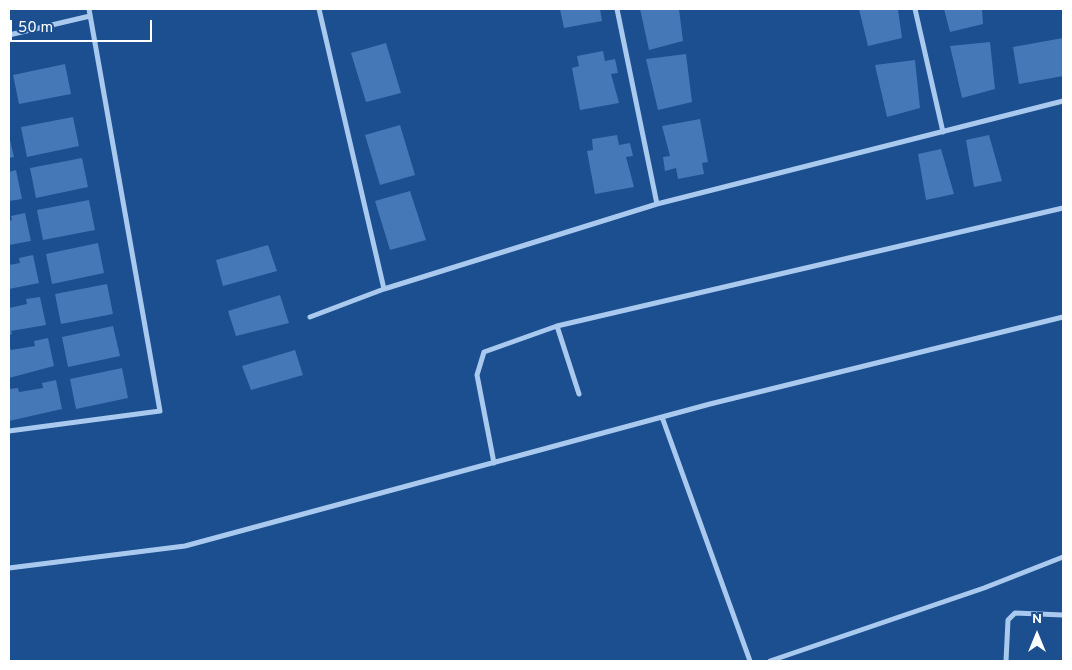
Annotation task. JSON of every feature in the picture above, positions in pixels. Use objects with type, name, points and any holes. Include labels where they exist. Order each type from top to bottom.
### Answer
[{"type":"street","points":[[9,431],[160,411],[89,9]]},
{"type":"street","points":[[319,9],[384,289]]},
{"type":"street","points":[[617,9],[657,204]]},
{"type":"street","points":[[915,9],[943,132]]},
{"type":"street","points":[[9,35],[90,16]]},
{"type":"street","points":[[310,317],[384,289],[657,204],[1063,102]]},
{"type":"street","points":[[494,463],[477,375],[484,352],[557,326],[1063,208]]},
{"type":"street","points":[[9,568],[185,546],[662,417],[1063,317]]},
{"type":"street","points":[[557,326],[579,394]]},
{"type":"street","points":[[662,417],[750,661]]},
{"type":"street","points":[[770,661],[984,588],[1063,557]]},
{"type":"street","points":[[1006,661],[1008,620],[1015,613],[1063,615]]},
{"type":"building","points":[[560,9],[600,9],[602,21],[564,28]]},
{"type":"building","points":[[640,9],[679,9],[683,41],[649,50]]},
{"type":"building","points":[[859,9],[898,9],[902,38],[868,46]]},
{"type":"building","points":[[944,9],[982,9],[983,24],[950,32]]},
{"type":"building","points":[[1063,38],[1063,76],[1019,84],[1013,47]]},
{"type":"building","points":[[990,42],[995,89],[962,98],[950,46]]},
{"type":"building","points":[[386,43],[401,93],[366,102],[351,53]]},
{"type":"building","points":[[603,51],[605,61],[615,59],[618,73],[611,74],[619,103],[580,110],[572,68],[579,66],[577,56]]},
{"type":"building","points":[[686,54],[692,102],[658,110],[646,59]]},
{"type":"building","points":[[915,60],[920,108],[887,117],[875,65]]},
{"type":"building","points":[[65,64],[71,94],[19,104],[13,75]]},
{"type":"building","points":[[73,117],[79,146],[27,157],[21,127]]},
{"type":"building","points":[[700,119],[708,162],[702,163],[704,174],[678,179],[676,168],[665,171],[663,157],[670,156],[662,126]]},
{"type":"building","points":[[400,125],[415,175],[380,185],[365,135]]},
{"type":"building","points":[[617,135],[619,145],[630,143],[633,156],[626,157],[634,187],[595,194],[587,151],[593,150],[592,139]]},
{"type":"building","points":[[989,135],[1002,181],[974,187],[966,140]]},
{"type":"building","points":[[9,136],[14,157],[9,158]]},
{"type":"building","points":[[941,149],[954,194],[926,200],[918,154]]},
{"type":"building","points":[[82,158],[88,187],[36,198],[30,168]]},
{"type":"building","points":[[16,170],[22,199],[9,201],[9,172]]},
{"type":"building","points":[[410,191],[426,240],[390,250],[375,201]]},
{"type":"building","points":[[89,200],[95,230],[43,240],[37,210]]},
{"type":"building","points":[[25,213],[31,241],[9,245],[9,221],[12,220],[11,216]]},
{"type":"building","points":[[98,243],[104,273],[52,284],[46,254]]},
{"type":"building","points":[[268,245],[277,271],[223,286],[216,260]]},
{"type":"building","points":[[33,255],[39,283],[9,289],[9,265],[20,263],[19,258]]},
{"type":"building","points":[[107,284],[113,314],[61,324],[55,294]]},
{"type":"building","points":[[280,295],[289,323],[236,336],[228,311]]},
{"type":"building","points":[[40,297],[46,325],[11,331],[12,334],[9,335],[9,308],[27,304],[26,299]]},
{"type":"building","points":[[113,326],[120,356],[68,367],[62,337]]},
{"type":"building","points":[[48,338],[54,366],[9,378],[9,346],[11,350],[35,346],[34,341]]},
{"type":"building","points":[[295,350],[303,375],[251,390],[242,366]]},
{"type":"building","points":[[122,368],[128,398],[76,409],[70,379]]},
{"type":"building","points":[[56,380],[62,409],[9,421],[9,389],[18,388],[19,392],[43,388],[42,383]]}]
